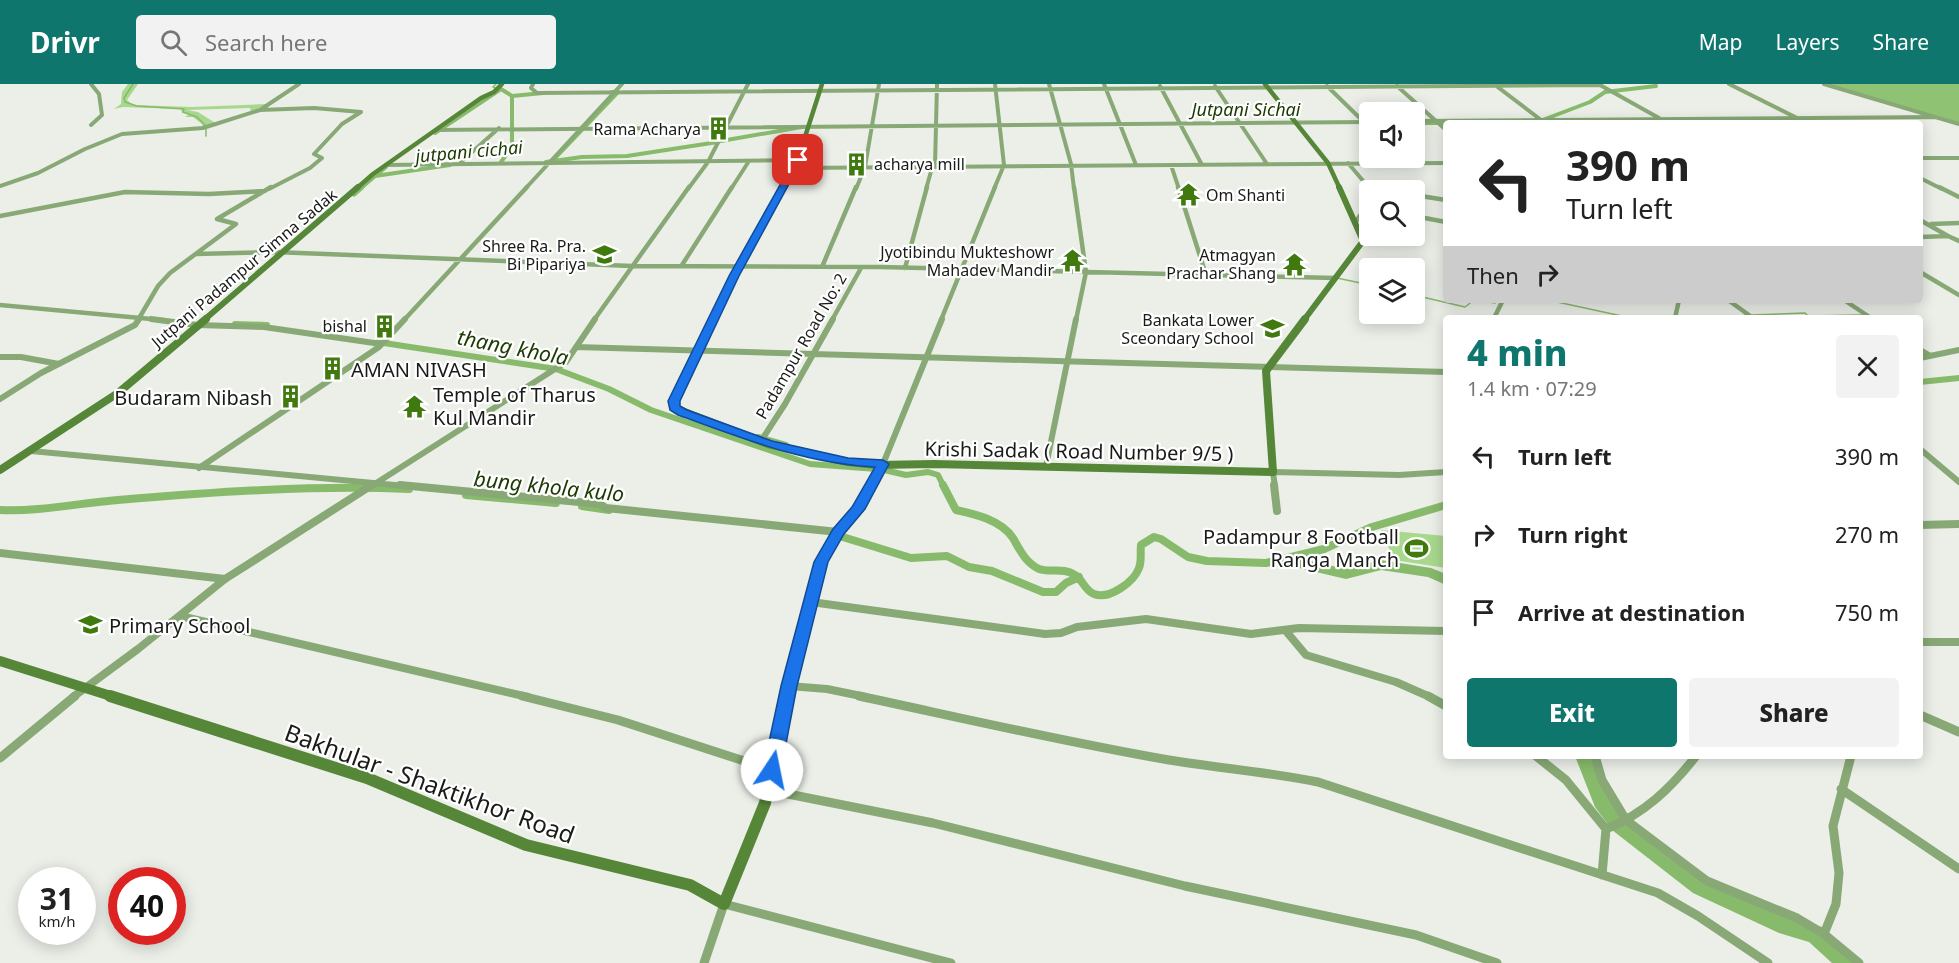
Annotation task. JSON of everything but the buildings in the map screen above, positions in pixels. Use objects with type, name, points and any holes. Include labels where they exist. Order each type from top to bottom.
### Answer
[{"type":"street","points":[[91,84],[98,88],[103,105],[102,115],[91,125]]},
{"type":"street","points":[[260,110],[299,84]]},
{"type":"street","name":"Jutpani Padampur Simna Sadak","points":[[0,471],[118,393],[197,325],[287,253],[386,165],[481,98],[500,88],[502,84]]},
{"type":"street","points":[[533,84],[531,88],[537,93],[745,92],[820,87],[878,91],[1105,86],[1599,85],[1660,119]]},
{"type":"street","points":[[199,468],[383,343],[622,84]]},
{"type":"street","points":[[0,758],[83,688],[180,616],[225,579],[566,362],[632,266],[709,161],[748,84]]},
{"type":"street","name":"Padampur Road No: 2","points":[[822,267],[865,167],[879,84]]},
{"type":"street","points":[[905,268],[933,167],[937,84]]},
{"type":"street","points":[[1730,84],[1802,120]]},
{"type":"street","points":[[1824,84],[1959,124]]},
{"type":"street","points":[[1396,85],[1443,127]]},
{"type":"street","points":[[1494,85],[1542,120],[1936,117]]},
{"type":"street","points":[[1105,86],[1136,165]]},
{"type":"street","points":[[1160,86],[1202,165]]},
{"type":"street","points":[[1215,86],[1267,164]]},
{"type":"street","points":[[1266,86],[1328,163],[1363,241],[1266,370],[1277,511]]},
{"type":"street","points":[[1327,86],[1359,118]]},
{"type":"street","points":[[698,351],[740,265],[796,164],[820,87]]},
{"type":"street","points":[[704,963],[724,904],[765,803],[789,686],[821,562],[838,532],[858,509],[883,464],[1003,167],[995,87]]},
{"type":"street","points":[[1046,466],[1086,272],[1070,166],[1050,87]]},
{"type":"street","points":[[0,186],[38,173],[85,149],[122,134],[203,128],[260,110],[315,108],[361,112],[342,124],[326,144],[315,151],[314,154],[322,158],[310,168],[217,219],[221,222],[236,224],[184,261],[163,280],[139,319],[128,330],[14,388],[0,399]]},
{"type":"street","points":[[1425,121],[1443,121]]},
{"type":"street","points":[[436,130],[1359,122]]},
{"type":"street","points":[[460,163],[499,128]]},
{"type":"street","points":[[1923,158],[1959,158]]},
{"type":"street","points":[[386,165],[709,161],[865,167],[1359,163]]},
{"type":"street","points":[[682,266],[749,161]]},
{"type":"street","points":[[1348,163],[1363,180]]},
{"type":"street","points":[[1425,163],[1443,163]]},
{"type":"street","points":[[1171,165],[1206,275]]},
{"type":"street","points":[[1923,179],[1959,197]]},
{"type":"street","points":[[0,216],[125,192],[209,194],[265,191]]},
{"type":"street","points":[[1425,197],[1443,200]]},
{"type":"street","points":[[1355,223],[1359,218]]},
{"type":"street","points":[[1425,218],[1443,221]]},
{"type":"street","points":[[1923,222],[1959,241]]},
{"type":"street","points":[[1932,226],[1932,224],[1959,224]]},
{"type":"street","points":[[1923,237],[1948,236]]},
{"type":"street","points":[[196,254],[287,253],[632,266],[740,265],[1336,277]]},
{"type":"street","name":"Padampur Road No: 2","points":[[763,439],[861,268]]},
{"type":"street","points":[[1923,274],[1959,295]]},
{"type":"street","points":[[1732,303],[1749,315]]},
{"type":"street","points":[[1848,303],[1866,315]]},
{"type":"street","points":[[0,305],[113,314],[197,325],[264,327],[383,343]]},
{"type":"street","points":[[576,347],[644,351],[1443,372]]},
{"type":"street","points":[[1923,357],[1959,350]]},
{"type":"street","name":"Krishi Sadak ( Road Number 9/5 )","points":[[698,351],[674,401],[674,408],[763,439],[848,462],[1273,472]]},
{"type":"street","points":[[1923,352],[1929,355]]},
{"type":"street","points":[[0,357],[21,357],[59,364]]},
{"type":"street","points":[[31,451],[600,504],[606,508],[838,532]]},
{"type":"street","points":[[1923,452],[1959,482]]},
{"type":"street","points":[[1273,472],[1400,475],[1443,472]]},
{"type":"street","points":[[1923,525],[1959,524]]},
{"type":"street","points":[[0,553],[225,579]]},
{"type":"street","points":[[811,602],[1045,634],[1061,633],[1077,627],[1146,619],[1251,634],[1346,627],[1443,631]]},
{"type":"street","points":[[180,616],[470,683],[618,720],[772,770]]},
{"type":"street","points":[[1285,630],[1306,655],[1396,682],[1443,704]]},
{"type":"street","points":[[1923,642],[1959,642]]},
{"type":"street","name":"Bakhular - Shaktikhor Road","points":[[0,661],[367,778],[526,845],[690,885],[724,904],[951,963]]},
{"type":"street","points":[[789,686],[827,688],[1047,737],[1171,760],[1261,771],[1318,782],[1658,893],[1698,916],[1768,963]]},
{"type":"street","points":[[1923,716],[1959,732]]},
{"type":"street","points":[[1541,759],[1556,769],[1577,791],[1606,829],[1602,875]]},
{"type":"street","points":[[1596,759],[1602,780],[1626,820],[1707,880],[1797,918],[1824,934],[1859,963]]},
{"type":"street","points":[[1606,829],[1650,805],[1678,782],[1694,759]]},
{"type":"street","points":[[1824,934],[1836,904],[1839,873],[1833,826],[1850,759]]},
{"type":"street","points":[[1841,789],[1959,869]]},
{"type":"street","points":[[768,790],[933,823],[1185,886],[1416,935],[1497,963]]},
{"type":"green space","points":[[128,84],[138,84],[127,100],[133,105],[192,107],[267,104],[251,112],[250,108],[187,110],[198,112],[217,124],[202,127],[202,124],[193,117],[185,117],[189,114],[182,113],[181,109],[123,107],[114,109],[121,104],[122,92]]},
{"type":"green space","points":[[1828,84],[1959,84],[1959,123]]},
{"type":"green space","name":"Padampur 8 Football Ranga Manch","points":[[1381,530],[1443,536],[1443,568],[1394,560]]},
{"type":"waterway","points":[[133,84],[124,98],[125,102],[137,106],[184,109],[183,112],[197,117],[206,126]]},
{"type":"waterway","points":[[496,84],[493,87],[497,89]]},
{"type":"waterway","name":"Jutpani Sichai","points":[[1543,120],[1590,102],[1605,92],[1656,86]]},
{"type":"waterway","name":"jutpani cichai","points":[[435,133],[501,89],[512,96]]},
{"type":"waterway","points":[[556,157],[618,92],[612,92]]},
{"type":"waterway","points":[[512,96],[543,93]]},
{"type":"waterway","points":[[501,162],[512,147],[512,96]]},
{"type":"waterway","name":"Jutpani Sichai","points":[[1425,123],[1443,123]]},
{"type":"waterway","name":"Jutpani Sichai","points":[[721,141],[802,127]]},
{"type":"waterway","points":[[206,128],[206,136]]},
{"type":"waterway","name":"jutpani cichai","points":[[546,162],[582,157],[627,156],[718,142]]},
{"type":"waterway","name":"jutpani cichai","points":[[375,176],[450,165]]},
{"type":"waterway","name":"jutpani cichai","points":[[375,176],[386,167]]},
{"type":"waterway","points":[[360,189],[375,176]]},
{"type":"waterway","points":[[354,194],[362,187]]},
{"type":"waterway","points":[[1337,278],[1359,283]]},
{"type":"waterway","points":[[1425,298],[1443,302]]},
{"type":"waterway","points":[[1448,303],[1465,307],[1470,303]]},
{"type":"waterway","points":[[1562,303],[1617,315]]},
{"type":"waterway","points":[[1752,315],[1805,313],[1807,315]]},
{"type":"waterway","name":"thang khola","points":[[235,324],[267,325]]},
{"type":"waterway","name":"thang khola","points":[[377,342],[556,369],[609,389],[651,410],[810,464],[877,469]]},
{"type":"waterway","points":[[1923,382],[1959,378]]},
{"type":"waterway","points":[[758,437],[786,445]]},
{"type":"waterway","points":[[884,470],[906,475],[928,472],[938,475],[943,485]]},
{"type":"waterway","points":[[943,485],[956,510],[979,516],[1002,527],[1034,566],[1043,570],[1071,573],[1078,577]]},
{"type":"waterway","name":"bung khola kulo","points":[[328,487],[362,487]]},
{"type":"waterway","name":"bung khola kulo","points":[[0,510],[29,510],[118,500],[264,490],[409,489]]},
{"type":"waterway","name":"bung khola kulo","points":[[466,495],[556,503]]},
{"type":"waterway","name":"bung khola kulo","points":[[582,506],[609,510]]},
{"type":"waterway","points":[[1078,577],[1091,593],[1100,595],[1114,592],[1132,579],[1140,565],[1141,545],[1154,537],[1161,539],[1188,557],[1207,561],[1266,563],[1324,549],[1372,527],[1443,506]]},
{"type":"waterway","name":"bung khola kulo","points":[[833,534],[911,558],[947,556],[969,567],[992,571],[1043,592],[1056,592],[1066,583],[1078,577]]},
{"type":"waterway","points":[[1278,559],[1346,574],[1381,565],[1431,573],[1443,579]]},
{"type":"waterway","points":[[1585,759],[1604,807],[1619,825],[1700,887],[1786,927],[1815,934],[1847,963]]},
{"type":"place","name":"Rama Acharya","points":[[719,129]]},
{"type":"place","name":"acharya mill","points":[[856,164]]},
{"type":"place","name":"Om Shanti","points":[[1188,195]]},
{"type":"place","name":"Shree Ra. Pra. Bi Pipariya","points":[[604,255]]},
{"type":"place","name":"Jyotibindu Mukteshowr Mahadev Mandir","points":[[1072,261]]},
{"type":"place","name":"Atmagyan Prachar Shang","points":[[1294,264]]},
{"type":"place","name":"bishal","points":[[385,326]]},
{"type":"place","name":"Bankata Lower Sceondary School","points":[[1272,329]]},
{"type":"place","name":"AMAN NIVASH","points":[[333,369]]},
{"type":"place","name":"Budaram Nibash","points":[[290,397]]},
{"type":"place","name":"Temple of Tharus Kul Mandir","points":[[415,406]]},
{"type":"place","name":"Padampur 8 Football Ranga Manch","points":[[1417,548]]},
{"type":"place","name":"Primary School","points":[[91,625]]},
{"type":"route","points":[[772,770],[789,686],[821,562],[838,532],[858,509],[883,464],[848,462],[768,444],[682,412],[674,408],[674,401],[734,276],[798,160]]}]
